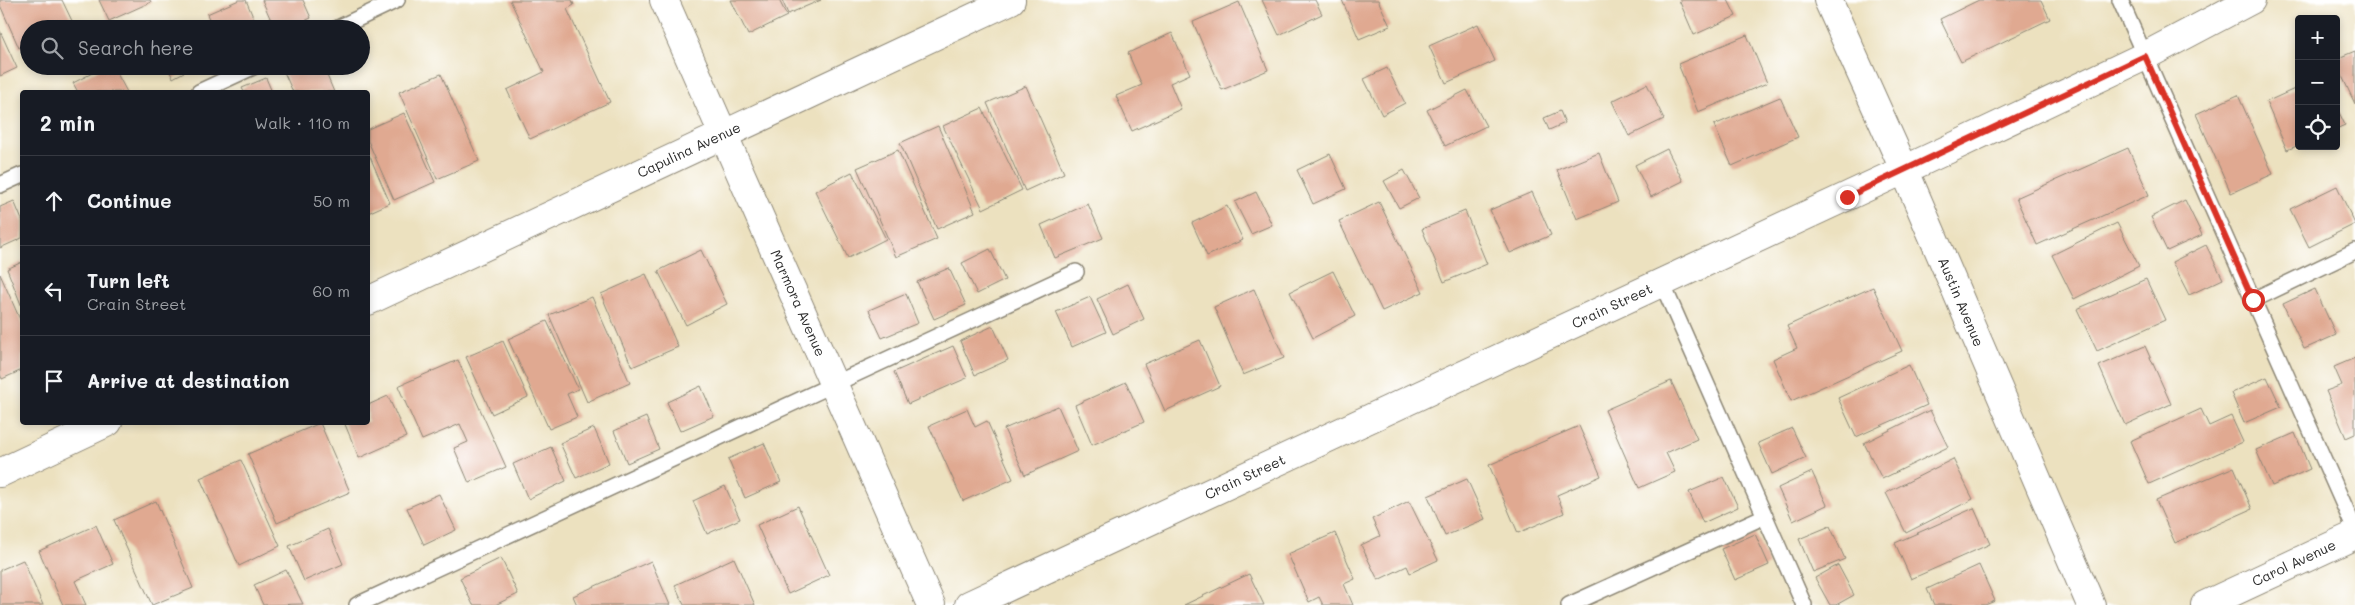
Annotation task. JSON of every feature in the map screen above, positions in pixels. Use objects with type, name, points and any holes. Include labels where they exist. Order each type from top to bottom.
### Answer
[{"type":"street","name":"Marmora Avenue","points":[[664,0],[932,605]]},
{"type":"street","name":"Capulina Avenue","points":[[370,300],[1011,0]]},
{"type":"street","name":"Austin Avenue","points":[[1828,0],[1904,169],[2092,605]]},
{"type":"street","name":"Crain Street","points":[[969,605],[2145,56],[2251,0]]},
{"type":"street","points":[[0,473],[102,425]]},
{"type":"street","name":"Carol Avenue","points":[[2205,605],[2355,534]]},
{"type":"lane","points":[[355,20],[397,0]]},
{"type":"lane","points":[[2120,0],[2355,530]]},
{"type":"lane","points":[[203,90],[236,75]]},
{"type":"lane","points":[[0,185],[20,176]]},
{"type":"lane","points":[[2253,300],[2355,251]]},
{"type":"lane","points":[[357,605],[1076,272]]},
{"type":"lane","points":[[1662,283],[1804,605]]},
{"type":"lane","points":[[1569,605],[1765,516]]},
{"type":"building","points":[[0,0],[62,0],[72,20],[20,20],[19,48],[0,5]]},
{"type":"building","points":[[99,0],[150,0],[151,2],[111,20],[109,20]]},
{"type":"building","points":[[239,0],[246,0],[254,20],[209,20],[207,14]]},
{"type":"building","points":[[262,0],[303,0],[311,18],[307,20],[271,20]]},
{"type":"building","points":[[510,0],[572,0],[574,5],[567,9],[610,102],[530,139],[507,90],[544,72]]},
{"type":"building","points":[[731,0],[779,0],[787,16],[748,35]]},
{"type":"building","points":[[782,0],[821,0],[788,14]]},
{"type":"building","points":[[1262,0],[1315,0],[1322,14],[1279,35]]},
{"type":"building","points":[[1342,0],[1378,0],[1390,26],[1359,39]]},
{"type":"building","points":[[1679,0],[1728,0],[1736,16],[1694,35]]},
{"type":"building","points":[[1979,0],[2041,0],[2050,19],[1961,62],[1940,19]]},
{"type":"building","points":[[1239,2],[1268,70],[1222,90],[1193,22]]},
{"type":"building","points":[[1478,24],[1495,61],[1446,83],[1429,46]]},
{"type":"building","points":[[0,31],[17,68],[0,76]]},
{"type":"building","points":[[1172,33],[1190,74],[1170,83],[1181,109],[1132,131],[1116,96],[1142,85],[1128,53]]},
{"type":"building","points":[[1747,35],[1767,83],[1698,112],[1678,64]]},
{"type":"building","points":[[2355,51],[2355,104],[2340,72],[2340,57]]},
{"type":"building","points":[[1387,68],[1405,103],[1382,115],[1364,79]]},
{"type":"building","points":[[441,74],[479,161],[437,179],[399,92]]},
{"type":"building","points":[[89,75],[118,75],[126,90],[77,90],[73,83]]},
{"type":"building","points":[[285,75],[327,75],[333,90],[292,90]]},
{"type":"building","points":[[266,78],[271,90],[243,90],[242,88]]},
{"type":"building","points":[[1647,84],[1664,119],[1629,136],[1612,101]]},
{"type":"building","points":[[1026,86],[1064,173],[1025,191],[987,103]]},
{"type":"building","points":[[2295,89],[2295,147],[2287,150],[2266,102]]},
{"type":"building","points":[[1467,90],[1486,126],[1445,146],[1427,110]]},
{"type":"building","points":[[2238,95],[2273,174],[2231,193],[2196,114]]},
{"type":"building","points":[[1780,97],[1798,137],[1732,166],[1714,125]]},
{"type":"building","points":[[982,108],[1022,190],[983,209],[943,126]]},
{"type":"building","points":[[1560,111],[1565,123],[1549,130],[1544,118]]},
{"type":"building","points":[[404,113],[435,182],[394,200],[370,146],[370,128]]},
{"type":"building","points":[[2340,114],[2345,125],[2340,127]]},
{"type":"building","points":[[938,126],[975,212],[937,229],[900,143]]},
{"type":"building","points":[[2128,148],[2149,195],[2037,245],[2016,198]]},
{"type":"building","points":[[1667,149],[1683,181],[1651,197],[1635,165]]},
{"type":"building","points":[[898,150],[937,239],[896,257],[857,168]]},
{"type":"building","points":[[1599,153],[1618,202],[1577,219],[1557,170]]},
{"type":"building","points":[[1330,154],[1346,189],[1313,204],[1297,170]]},
{"type":"building","points":[[370,157],[390,203],[370,212]]},
{"type":"building","points":[[1404,170],[1419,198],[1399,208],[1384,181]]},
{"type":"building","points":[[852,172],[886,239],[848,258],[815,191]]},
{"type":"building","points":[[2337,186],[2355,224],[2309,247],[2290,209]]},
{"type":"building","points":[[1256,192],[1272,225],[1251,234],[1235,202]]},
{"type":"building","points":[[1532,192],[1551,235],[1510,253],[1490,210]]},
{"type":"building","points":[[2185,200],[2202,235],[2167,251],[2151,217]]},
{"type":"building","points":[[14,201],[20,215],[20,239],[0,248],[0,207]]},
{"type":"building","points":[[1379,202],[1423,292],[1382,311],[1339,221]]},
{"type":"building","points":[[1088,204],[1103,238],[1055,258],[1041,225]]},
{"type":"building","points":[[1227,206],[1243,240],[1207,256],[1192,223]]},
{"type":"building","points":[[1465,211],[1487,264],[1444,282],[1422,229]]},
{"type":"building","points":[[2117,223],[2139,266],[2074,299],[2052,255]]},
{"type":"building","points":[[2206,245],[2223,279],[2189,295],[2172,262]]},
{"type":"building","points":[[990,249],[1005,280],[977,294],[962,263]]},
{"type":"building","points":[[701,250],[727,304],[686,325],[658,271]]},
{"type":"building","points":[[20,263],[20,302],[7,269]]},
{"type":"building","points":[[949,268],[966,305],[934,319],[917,282]]},
{"type":"building","points":[[1333,271],[1355,316],[1313,338],[1290,292]]},
{"type":"building","points":[[0,274],[20,319],[20,371],[2,379],[0,374]]},
{"type":"building","points":[[646,274],[678,347],[632,367],[601,294]]},
{"type":"building","points":[[2146,279],[2165,320],[2097,351],[2077,309]]},
{"type":"building","points":[[1128,284],[1144,319],[1113,334],[1097,299]]},
{"type":"building","points":[[1873,287],[1902,351],[1791,401],[1773,359],[1797,348],[1787,326]]},
{"type":"building","points":[[1254,289],[1284,358],[1243,375],[1214,307]]},
{"type":"building","points":[[2315,289],[2336,335],[2304,349],[2283,304]]},
{"type":"building","points":[[906,294],[918,323],[882,338],[869,310]]},
{"type":"building","points":[[592,297],[630,383],[587,402],[549,315]]},
{"type":"building","points":[[1090,297],[1106,332],[1072,347],[1056,312]]},
{"type":"building","points":[[547,321],[578,389],[567,394],[577,417],[549,429],[508,339]]},
{"type":"building","points":[[993,326],[1008,360],[975,375],[960,341]]},
{"type":"building","points":[[1200,340],[1220,386],[1165,411],[1144,364]]},
{"type":"building","points":[[503,341],[528,397],[492,414],[466,357]]},
{"type":"building","points":[[953,346],[967,378],[908,404],[894,372]]},
{"type":"building","points":[[2145,346],[2171,404],[2125,425],[2099,366]]},
{"type":"building","points":[[2355,358],[2355,434],[2346,438],[2326,391],[2342,385],[2334,367]]},
{"type":"building","points":[[458,360],[506,467],[469,483],[454,448],[468,442],[460,424],[422,440],[398,386]]},
{"type":"building","points":[[1909,365],[1927,405],[1856,437],[1838,398]]},
{"type":"building","points":[[2267,377],[2281,407],[2244,423],[2231,393]]},
{"type":"building","points":[[1671,381],[1697,439],[1666,453],[1675,472],[1639,488],[1605,410]]},
{"type":"building","points":[[1126,382],[1144,422],[1092,445],[1075,405]]},
{"type":"building","points":[[701,386],[714,416],[680,431],[667,402]]},
{"type":"building","points":[[388,396],[406,437],[359,458],[345,425],[370,425],[370,404]]},
{"type":"building","points":[[1058,406],[1078,451],[1025,475],[1004,429]]},
{"type":"building","points":[[967,409],[975,427],[987,421],[1013,479],[963,501],[929,426]]},
{"type":"building","points":[[2201,409],[2209,426],[2231,416],[2243,442],[2149,484],[2130,441]]},
{"type":"building","points":[[1930,410],[1948,447],[1882,479],[1864,443]]},
{"type":"building","points":[[646,417],[659,449],[627,463],[614,431]]},
{"type":"building","points":[[315,425],[321,425],[350,492],[277,523],[248,454]]},
{"type":"building","points":[[1579,426],[1601,476],[1557,495],[1564,513],[1518,533],[1489,465]]},
{"type":"building","points":[[594,428],[609,463],[576,478],[560,443]]},
{"type":"building","points":[[1792,428],[1806,458],[1772,474],[1758,443]]},
{"type":"building","points":[[2295,433],[2310,469],[2272,486],[2256,450]]},
{"type":"building","points":[[764,443],[781,482],[745,498],[728,459]]},
{"type":"building","points":[[551,447],[566,481],[528,499],[513,464]]},
{"type":"building","points":[[1953,459],[1973,499],[1906,533],[1886,493]]},
{"type":"building","points":[[241,460],[280,546],[239,566],[200,478]]},
{"type":"building","points":[[2234,467],[2252,509],[2175,543],[2156,500]]},
{"type":"building","points":[[1812,472],[1827,505],[1793,521],[1778,488]]},
{"type":"building","points":[[1724,477],[1738,507],[1703,523],[1689,492]]},
{"type":"building","points":[[1467,479],[1485,519],[1445,536],[1428,496]]},
{"type":"building","points":[[725,486],[740,519],[707,534],[693,501]]},
{"type":"building","points":[[439,494],[456,530],[424,545],[407,508]]},
{"type":"building","points":[[156,501],[193,588],[152,605],[114,520]]},
{"type":"building","points":[[1409,501],[1438,560],[1410,573],[1407,566],[1378,580],[1361,545],[1380,536],[1372,519]]},
{"type":"building","points":[[798,506],[829,575],[788,594],[757,525]]},
{"type":"building","points":[[1974,508],[1990,544],[1911,579],[1895,543]]},
{"type":"building","points":[[96,525],[113,564],[75,581],[86,605],[63,605],[39,551]]},
{"type":"building","points":[[1830,526],[1845,559],[1813,572],[1799,539]]},
{"type":"building","points":[[328,529],[343,564],[304,581],[289,546]]},
{"type":"building","points":[[1335,533],[1355,579],[1344,584],[1353,605],[1323,605],[1319,597],[1309,602],[1288,554]]},
{"type":"building","points":[[1755,534],[1769,565],[1735,580],[1721,549]]},
{"type":"building","points":[[501,558],[518,594],[495,605],[473,605],[460,578]]},
{"type":"building","points":[[734,558],[755,605],[684,605],[675,585]]},
{"type":"building","points":[[23,560],[43,605],[0,605],[0,570]]},
{"type":"building","points":[[651,561],[670,605],[577,605],[573,596]]},
{"type":"building","points":[[1838,565],[1854,595],[1836,605],[1830,605],[1815,578]]},
{"type":"building","points":[[1979,565],[1995,601],[1985,605],[1934,605],[1927,589]]},
{"type":"building","points":[[286,570],[303,604],[263,605],[254,585]]},
{"type":"building","points":[[1249,574],[1264,605],[1184,605]]},
{"type":"route","points":[[1847,197],[2145,56],[2253,300]]}]
